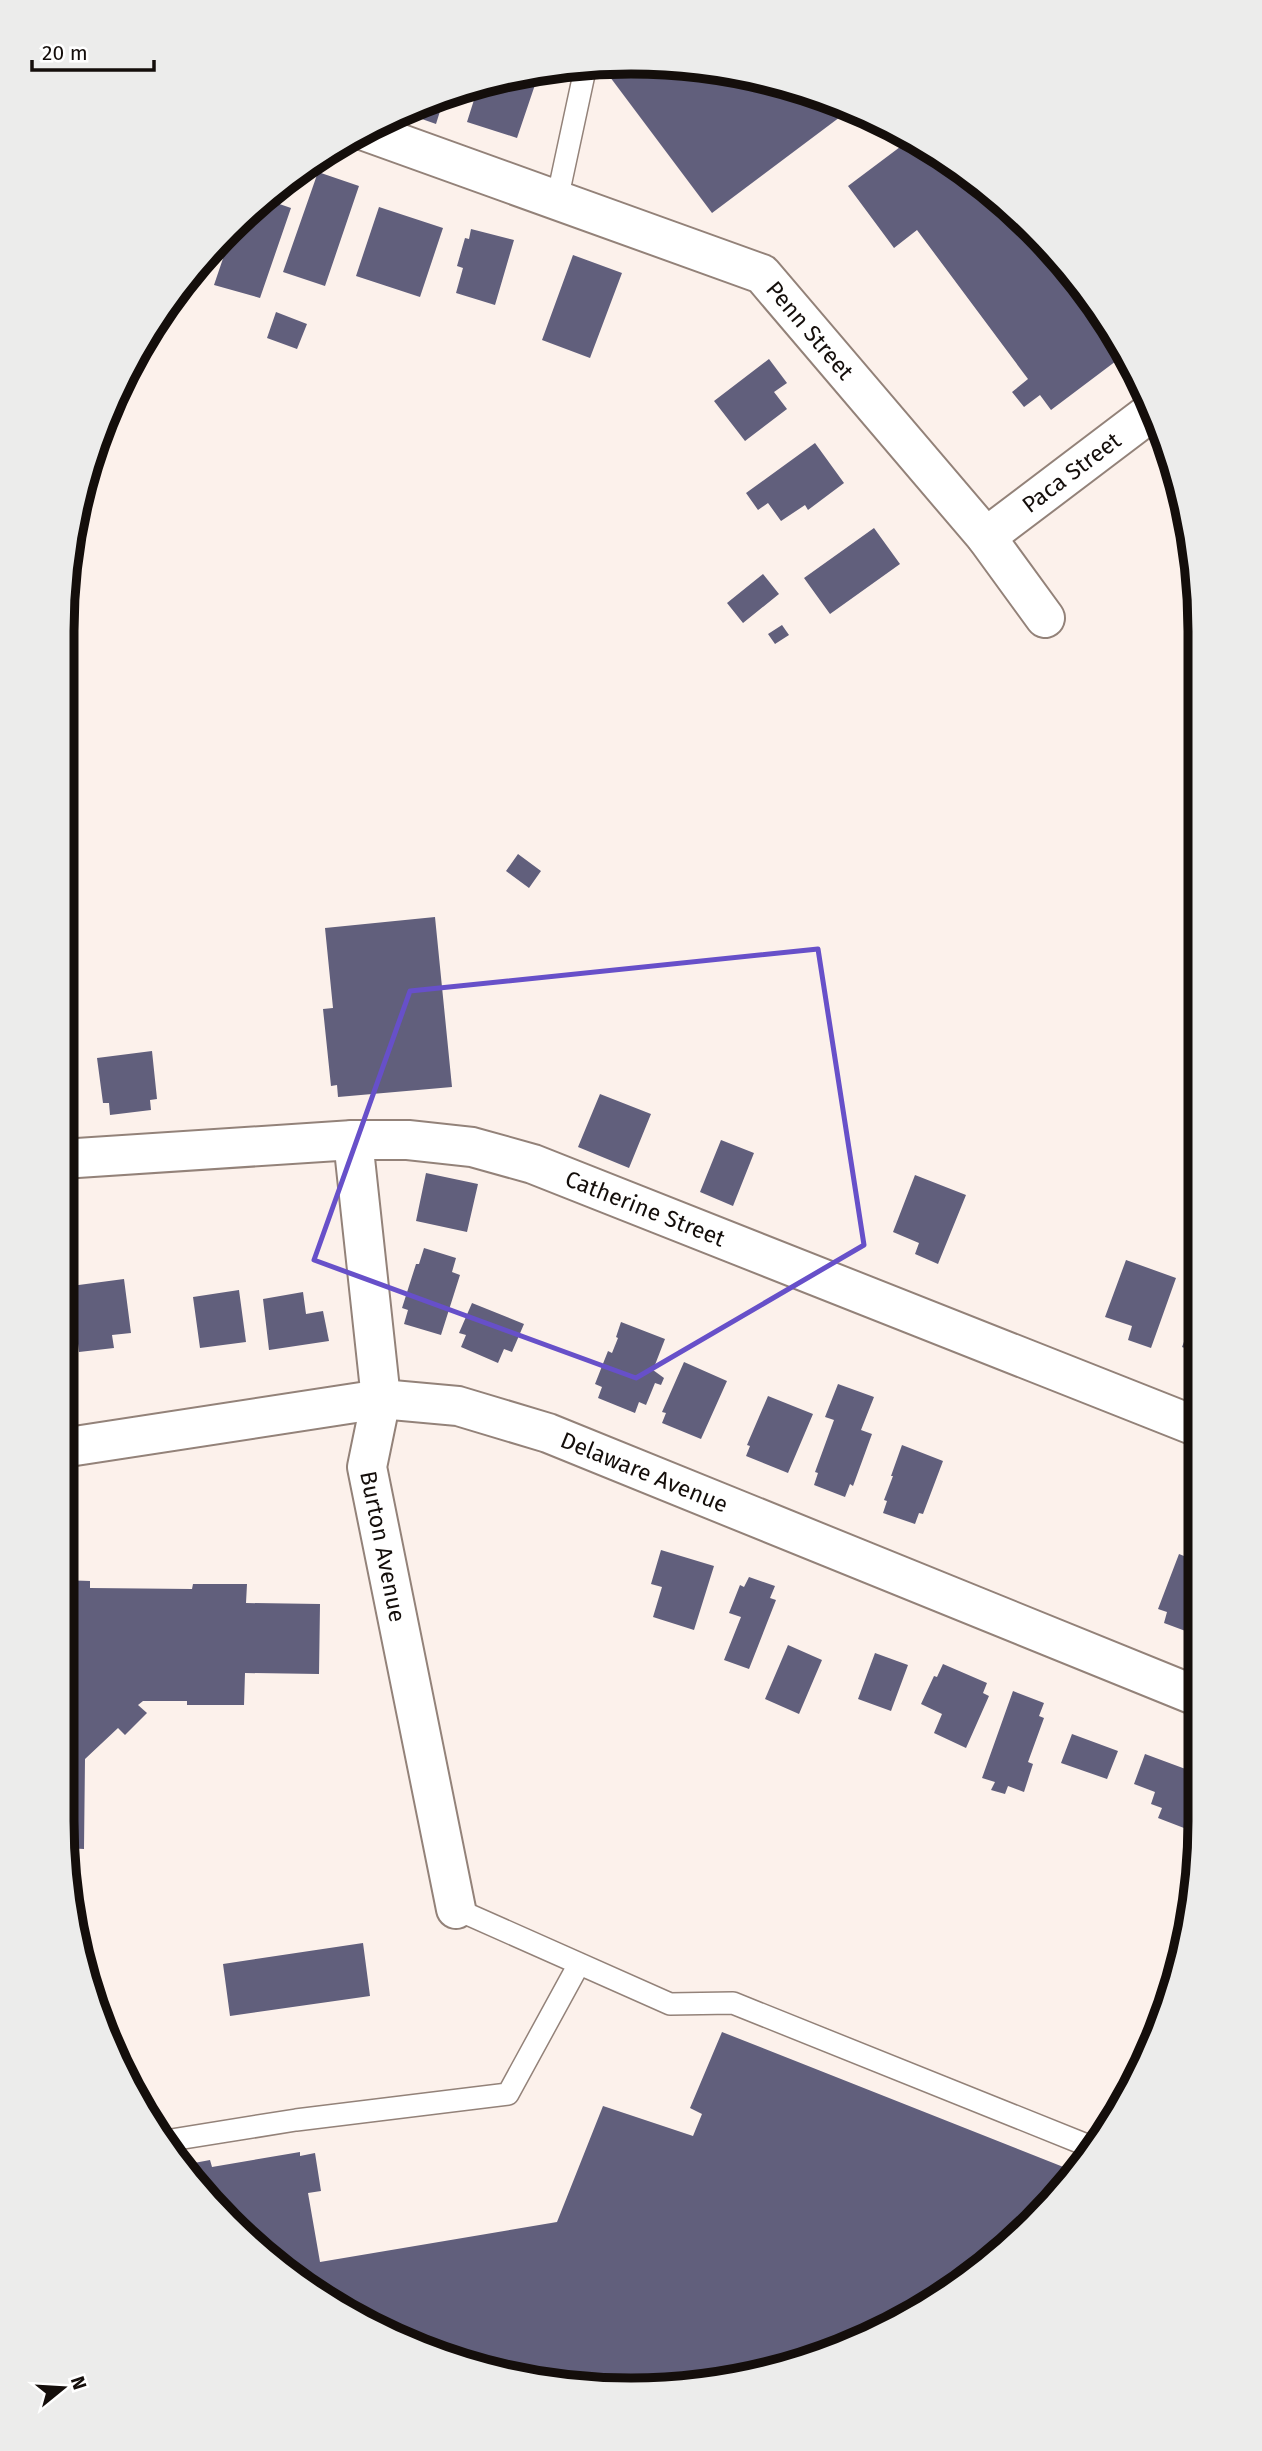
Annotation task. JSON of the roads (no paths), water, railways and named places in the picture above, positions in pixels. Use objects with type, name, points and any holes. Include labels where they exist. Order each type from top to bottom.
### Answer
[{"type":"street","name":"Penn Street","points":[[376,135],[762,274],[986,537],[1045,618]]},
{"type":"street","name":"Paca Street","points":[[986,537],[1145,416]]},
{"type":"street","name":"Catherine Street","points":[[74,1158],[353,1140],[408,1140],[472,1147],[533,1164],[1188,1423]]},
{"type":"street","name":"Burton Avenue","points":[[353,1140],[381,1399],[368,1467],[456,1909]]},
{"type":"street","name":"Delaware Avenue","points":[[74,1446],[381,1399],[458,1406],[548,1433],[1188,1693]]},
{"type":"lane","points":[[557,200],[584,76]]},
{"type":"lane","points":[[456,1909],[670,2004],[733,2003],[1084,2144]]},
{"type":"lane","points":[[174,2140],[296,2120],[508,2094],[579,1964]]}]
